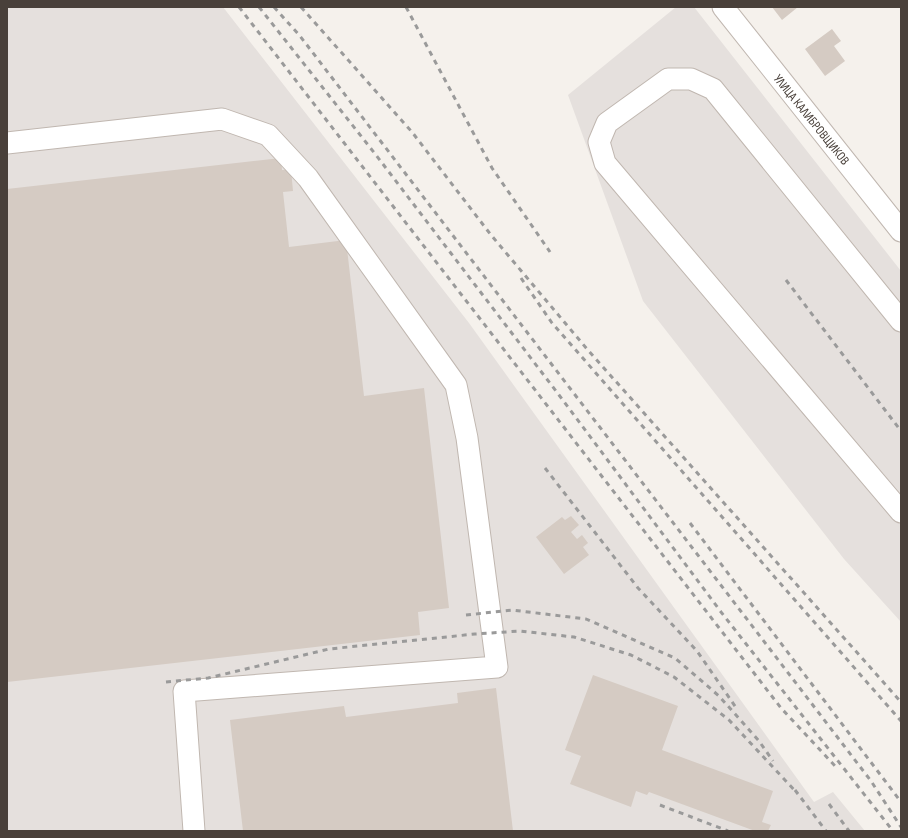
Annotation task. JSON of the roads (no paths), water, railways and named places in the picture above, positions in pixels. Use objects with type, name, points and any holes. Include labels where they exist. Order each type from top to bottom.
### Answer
[{"type":"street","name":"УЛИЦА КАЛИБРОВЩИКОВ","points":[[723,7],[901,230]]},
{"type":"street","points":[[901,321],[713,89],[691,79],[668,79],[608,123],[599,142],[605,163],[901,512]]},
{"type":"street","points":[[7,143],[222,119],[268,135],[308,178],[456,385],[468,438],[497,667],[184,691],[194,831]]},
{"type":"railway","points":[[239,7],[781,708],[836,767]]},
{"type":"railway","points":[[259,7],[376,155],[559,395],[721,612],[893,831]]},
{"type":"railway","points":[[274,7],[300,36],[871,781],[901,827]]},
{"type":"railway","points":[[301,7],[412,132],[491,235],[587,349],[901,702]]},
{"type":"railway","points":[[406,7],[492,168],[550,252]]},
{"type":"railway","points":[[521,278],[552,323],[901,721]]},
{"type":"railway","points":[[786,280],[901,431]]},
{"type":"railway","points":[[545,468],[638,588],[697,651],[737,709]]},
{"type":"railway","points":[[690,523],[901,802]]},
{"type":"railway","points":[[466,615],[512,610],[586,619],[675,658],[719,696],[759,741],[773,761]]},
{"type":"railway","points":[[166,682],[208,678],[329,649],[475,634],[520,631],[574,637],[631,655],[674,677],[729,720],[798,794]]},
{"type":"railway","points":[[795,790],[826,831]]},
{"type":"railway","points":[[829,804],[849,831]]},
{"type":"railway","points":[[660,805],[728,831]]}]
